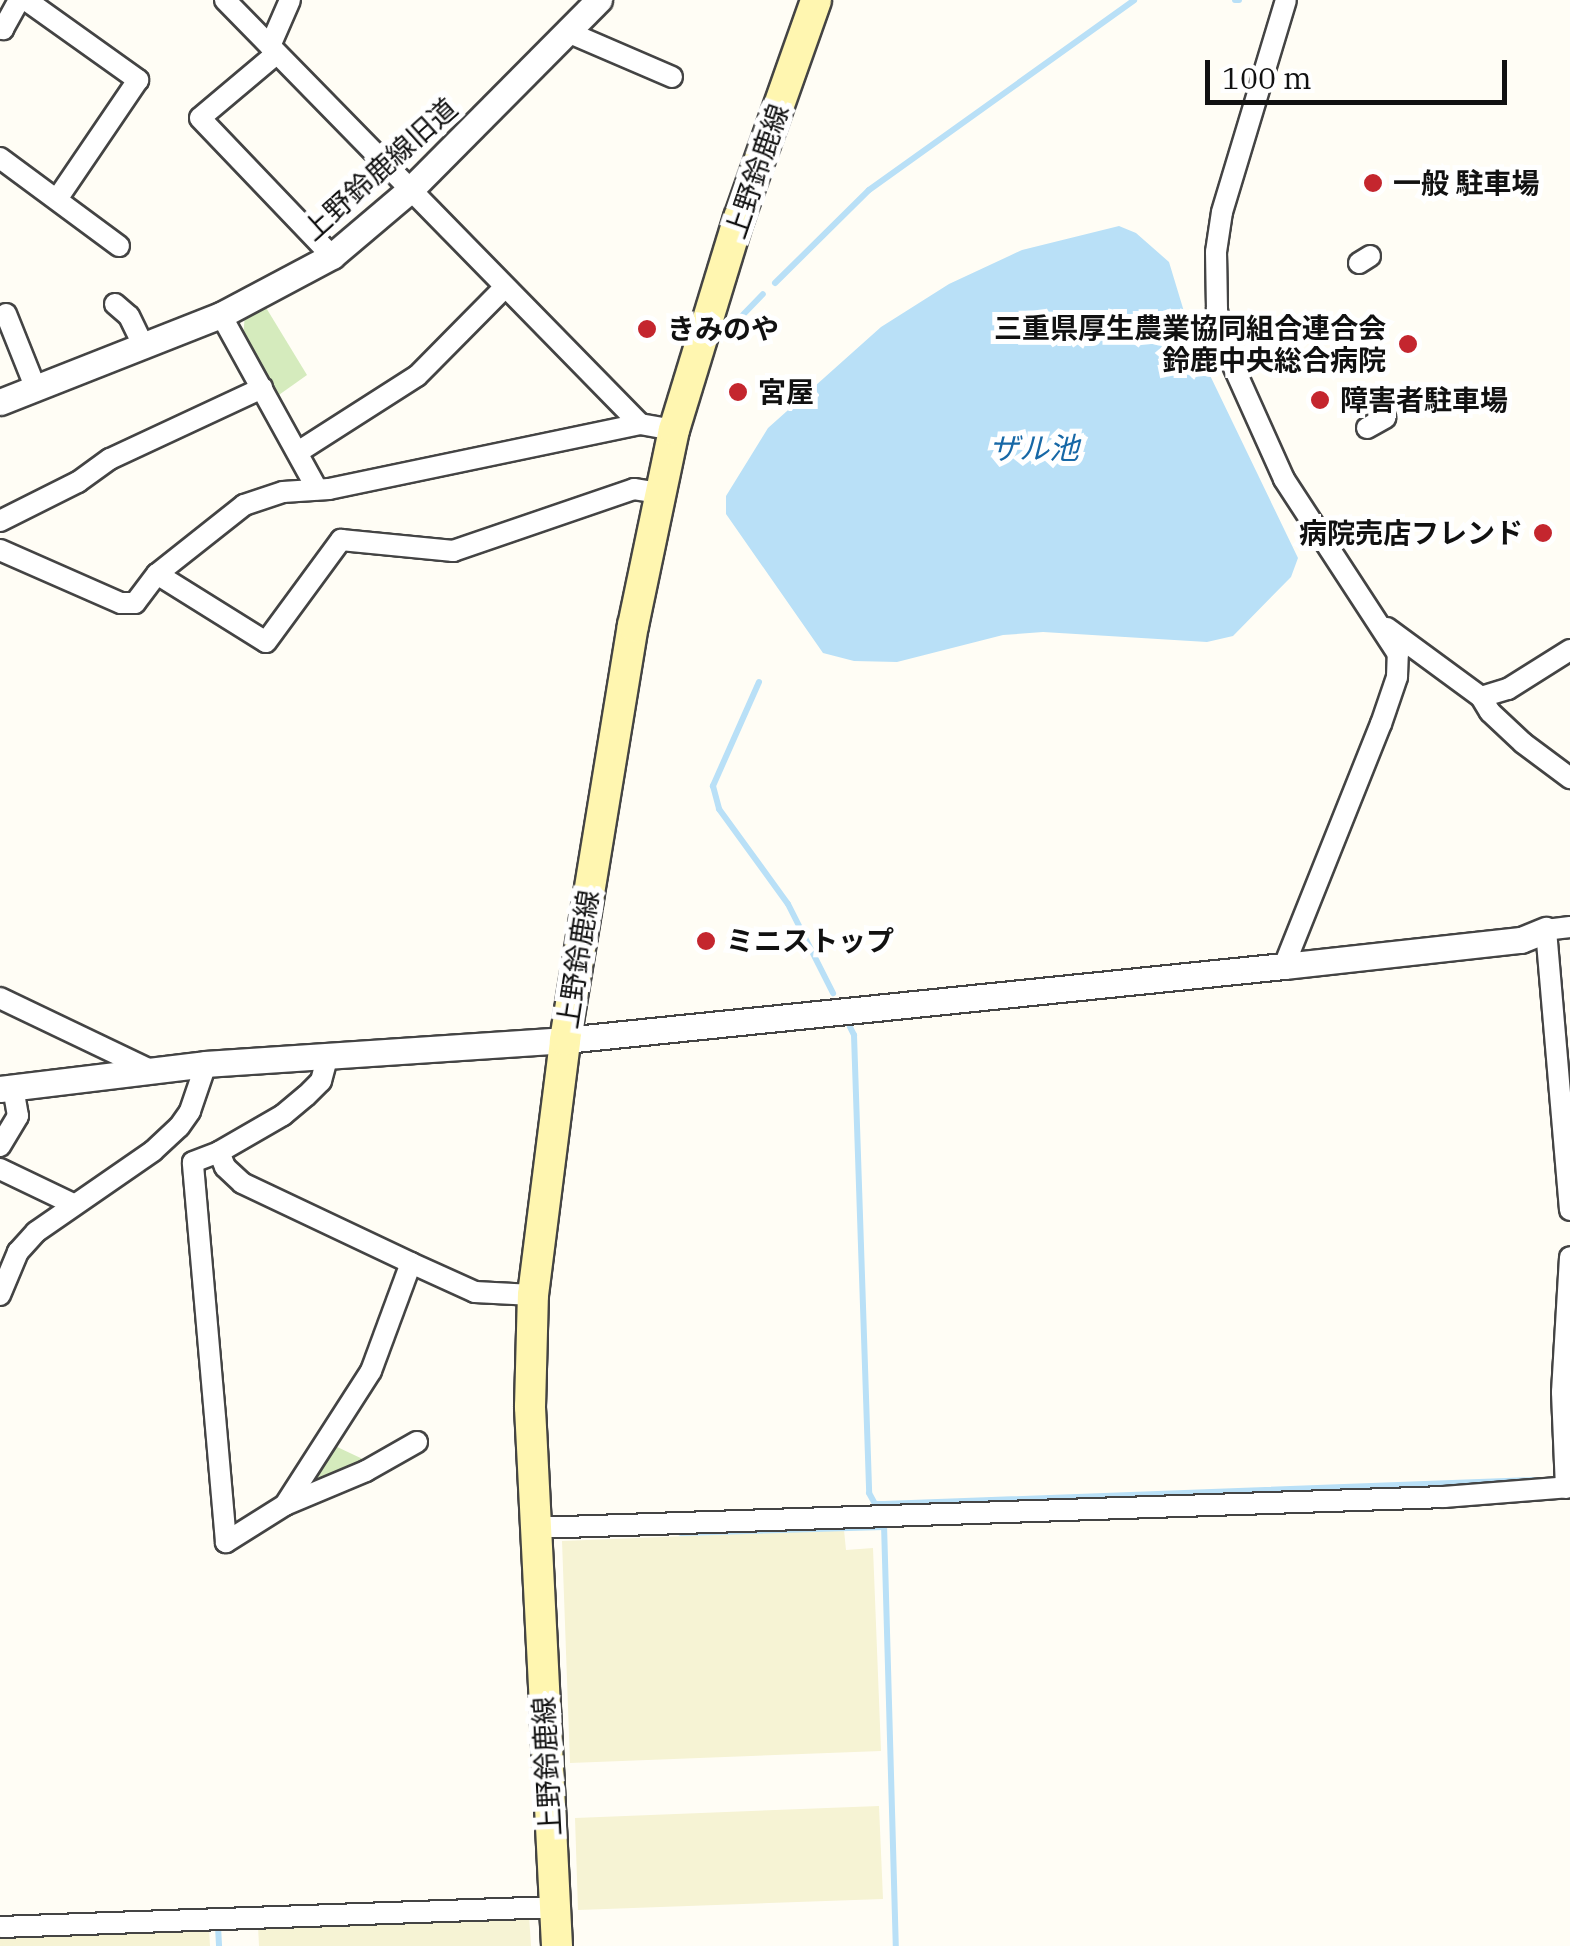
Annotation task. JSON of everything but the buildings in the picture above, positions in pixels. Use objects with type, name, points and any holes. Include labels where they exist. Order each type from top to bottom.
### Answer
[{"type":"main road","name":"上野鈴鹿線","points":[[556,1946],[530,1407],[533,1295],[564,1040],[633,626],[674,430],[740,218],[816,0]]},
{"type":"street","points":[[1,30],[22,0],[138,80],[56,199]]},
{"type":"street","points":[[224,0],[640,424]]},
{"type":"street","points":[[290,0],[273,50],[200,118],[332,256]]},
{"type":"street","name":"上野鈴鹿線旧道","points":[[0,402],[221,316],[332,256],[411,189],[599,0]]},
{"type":"street","points":[[1284,966],[1398,676],[1398,654],[1284,479],[1226,348],[1217,308],[1216,252],[1222,212],[1286,0]]},
{"type":"street","points":[[570,33],[672,77]]},
{"type":"street","points":[[0,158],[119,246]]},
{"type":"street","points":[[298,452],[417,376],[505,287]]},
{"type":"street","points":[[115,304],[128,316],[142,345]]},
{"type":"street","points":[[6,314],[36,388]]},
{"type":"street","points":[[221,316],[317,490]]},
{"type":"street","points":[[0,521],[78,482],[110,459],[262,388]]},
{"type":"street","points":[[0,550],[121,603],[135,603],[157,574],[244,505],[282,492],[317,490],[640,424],[674,430]]},
{"type":"street","points":[[157,574],[266,642],[341,540],[454,551],[634,488],[660,493]]},
{"type":"street","points":[[1378,620],[1481,697],[1490,712],[1523,743],[1570,778]]},
{"type":"street","points":[[1481,697],[1508,688],[1570,650]]},
{"type":"street","points":[[0,1146],[18,1116],[6,1088],[206,1064],[564,1040],[1284,966],[1521,940],[1558,928],[1570,1210]]},
{"type":"street","points":[[0,998],[150,1070]]},
{"type":"street","points":[[328,1054],[320,1082],[283,1116],[194,1162],[226,1542],[286,1505],[366,1471],[418,1442]]},
{"type":"street","points":[[0,1295],[18,1252],[73,1204],[152,1151],[178,1127],[190,1111],[206,1064]]},
{"type":"street","points":[[219,1152],[225,1167],[242,1184],[410,1263],[475,1292],[533,1295]]},
{"type":"street","points":[[0,1168],[73,1204]]},
{"type":"street","points":[[535,1528],[1444,1497],[1567,1487],[1562,1392],[1570,1257]]},
{"type":"street","points":[[286,1505],[371,1371],[410,1263]]},
{"type":"street","points":[[0,1927],[555,1907]]},
{"type":"shaded area","points":[[844,1530],[846,1550],[873,1548],[881,1751],[570,1763],[562,1541]]},
{"type":"shaded area","points":[[879,1806],[883,1899],[578,1910],[575,1818]]},
{"type":"shaded area","points":[[529,1915],[531,1946],[259,1946],[258,1926]]},
{"type":"shaded area","points":[[209,1928],[210,1946],[0,1946],[0,1933]]},
{"type":"green space","points":[[265,306],[307,375],[276,397],[243,338],[245,314]]},
{"type":"green space","points":[[333,1445],[369,1462],[320,1487],[310,1480]]},
{"type":"water","name":"ザル池","points":[[1119,226],[1136,233],[1169,262],[1192,338],[1298,558],[1291,577],[1233,636],[1207,642],[1043,632],[1003,635],[897,662],[854,661],[823,653],[726,514],[726,496],[768,428],[881,327],[949,284],[1022,250]]},
{"type":"waterway","points":[[775,283],[869,190],[1134,0]]},
{"type":"waterway","points":[[735,323],[763,294]]},
{"type":"waterway","points":[[759,682],[713,786],[719,809],[788,904],[833,993]]},
{"type":"waterway","points":[[850,1027],[854,1035],[869,1493],[875,1504],[884,1504]]},
{"type":"waterway","points":[[884,1504],[1534,1480]]},
{"type":"waterway","points":[[884,1524],[896,1946]]},
{"type":"waterway","points":[[681,1533],[884,1527]]},
{"type":"waterway","points":[[218,1926],[219,1946]]},
{"type":"place","name":"一般 駐車場","points":[[1373,183]]},
{"type":"place","name":"きみのや","points":[[647,329]]},
{"type":"place","name":"三重県厚生農業協同組合連合会 鈴鹿中央総合病院","points":[[1408,344]]},
{"type":"place","name":"宮屋","points":[[738,392]]},
{"type":"place","name":"障害者駐車場","points":[[1320,400]]},
{"type":"place","name":"病院売店フレンド","points":[[1543,533]]},
{"type":"place","name":"ミニストップ","points":[[706,941]]}]
